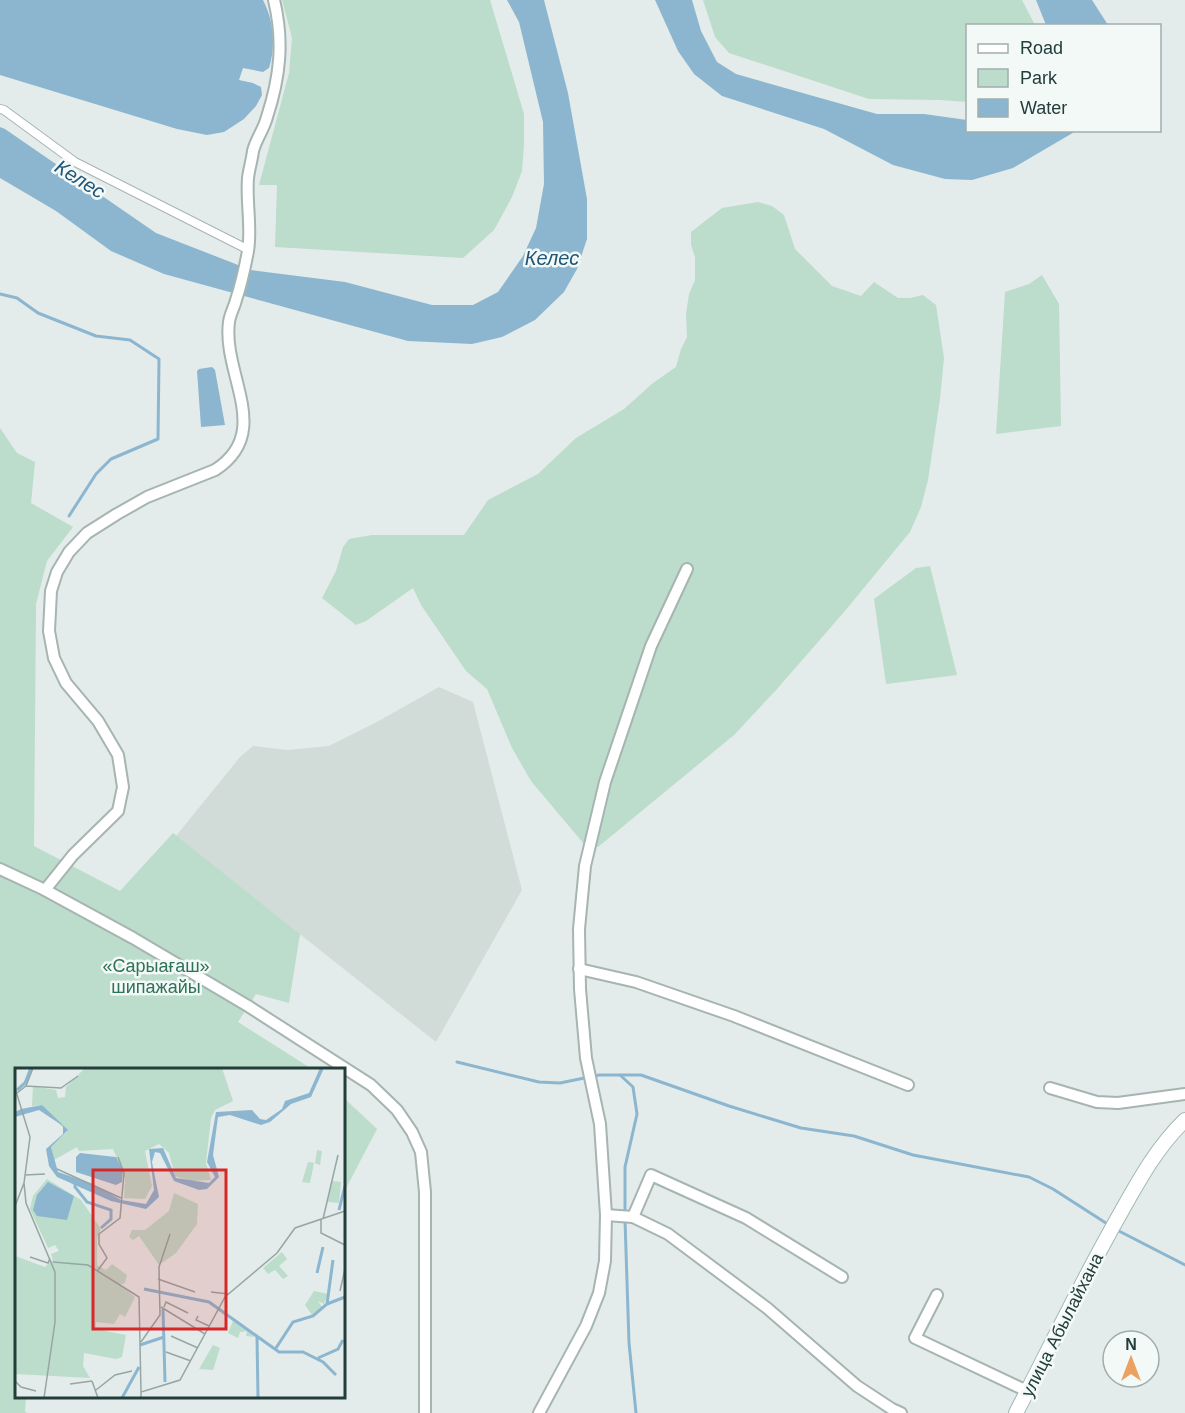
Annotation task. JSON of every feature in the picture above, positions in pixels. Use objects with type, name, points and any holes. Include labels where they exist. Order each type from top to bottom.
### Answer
[{"type":"main road","name":"улица Абылайхана","points":[[1016,1413],[1107,1236],[1150,1163],[1172,1132],[1185,1120]]},
{"type":"street","points":[[45,890],[73,855],[118,811],[123,787],[118,755],[98,721],[66,683],[54,658],[49,631],[51,591],[57,572],[69,552],[87,533],[147,497],[215,470],[231,458],[241,443],[245,421],[231,352],[229,324],[249,250],[248,178],[254,147],[267,118],[280,53],[280,28],[274,0]]},
{"type":"street","points":[[0,109],[75,162],[249,250]]},
{"type":"street","points":[[538,1413],[586,1326],[599,1293],[605,1261],[606,1215],[600,1124],[586,1058],[580,989],[579,929],[585,866],[605,782],[651,646],[687,569]]},
{"type":"street","points":[[0,869],[45,890],[134,938],[248,1006],[372,1085],[397,1110],[412,1132],[421,1152],[425,1192],[425,1413]]},
{"type":"street","points":[[579,969],[636,982],[723,1013],[908,1085]]},
{"type":"street","points":[[1050,1088],[1097,1102],[1118,1103],[1185,1094]]},
{"type":"street","points":[[633,1217],[651,1175],[746,1218],[842,1277]]},
{"type":"street","points":[[606,1215],[633,1217],[668,1234],[767,1308],[857,1386],[901,1413]]},
{"type":"street","points":[[937,1295],[915,1338],[1027,1391]]},
{"type":"shaded area","points":[[439,687],[473,702],[522,890],[436,1042],[176,836],[240,757],[253,746],[287,750],[329,746]]},
{"type":"green space","points":[[282,0],[490,0],[524,114],[522,171],[512,197],[494,230],[463,258],[275,247],[277,185],[259,185],[289,73],[292,38]]},
{"type":"green space","points":[[703,0],[1022,0],[1034,24],[966,24],[966,102],[869,99],[729,53],[715,37]]},
{"type":"green space","points":[[758,202],[772,206],[784,215],[795,249],[832,286],[861,296],[874,282],[898,298],[923,295],[936,305],[944,358],[928,480],[921,507],[910,532],[844,612],[734,735],[598,847],[584,844],[531,781],[512,748],[487,689],[466,671],[421,605],[413,588],[366,621],[356,625],[322,598],[336,571],[343,547],[349,539],[372,535],[464,535],[488,500],[538,474],[576,438],[624,409],[653,383],[676,367],[687,337],[686,314],[689,294],[695,280],[695,257],[691,245],[691,232],[722,208]]},
{"type":"green space","points":[[1042,275],[1059,304],[1061,426],[996,434],[1005,292],[1029,284]]},
{"type":"green space","name":"«Сарыағаш» шипажайы","points":[[0,428],[17,453],[35,462],[31,503],[73,527],[47,561],[36,604],[34,846],[120,891],[173,833],[300,934],[289,1003],[256,994],[238,1022],[310,1068],[15,1068],[15,1398],[26,1398],[25,1412],[28,1413],[0,1413]]},
{"type":"green space","points":[[930,566],[957,675],[886,684],[874,599],[916,568]]},
{"type":"green space","points":[[345,1099],[377,1129],[345,1190]]},
{"type":"water","points":[[0,0],[263,0],[270,16],[273,34],[273,51],[269,68],[263,72],[243,68],[239,80],[261,87],[262,95],[244,119],[224,132],[207,135],[177,129],[0,75]]},
{"type":"water","name":"Келес","points":[[507,0],[544,0],[568,93],[587,199],[587,239],[577,269],[564,292],[535,320],[502,337],[472,344],[408,341],[164,274],[111,251],[56,211],[0,178],[0,127],[156,233],[251,270],[345,282],[432,305],[473,305],[498,292],[523,256],[536,228],[544,184],[543,122],[519,22]]},
{"type":"water","points":[[655,0],[692,0],[701,31],[717,62],[736,74],[877,114],[924,114],[966,120],[966,132],[1074,132],[1013,168],[972,180],[945,179],[893,165],[824,129],[722,96],[694,74],[678,51]]},
{"type":"water","points":[[1036,0],[1092,0],[1107,24],[1046,24]]},
{"type":"water","points":[[212,367],[215,370],[225,425],[201,427],[197,371]]},
{"type":"waterway","points":[[0,294],[17,298],[38,313],[96,336],[130,340],[159,359],[158,439],[111,459],[96,474],[69,516]]},
{"type":"waterway","points":[[457,1062],[539,1082],[560,1083],[599,1075],[641,1075],[801,1128],[854,1136],[913,1155],[1029,1177],[1053,1189],[1109,1225]]},
{"type":"waterway","points":[[620,1075],[633,1087],[637,1114],[625,1167],[625,1214]]},
{"type":"waterway","points":[[625,1220],[629,1343],[636,1413]]},
{"type":"waterway","points":[[1117,1230],[1185,1265]]}]
